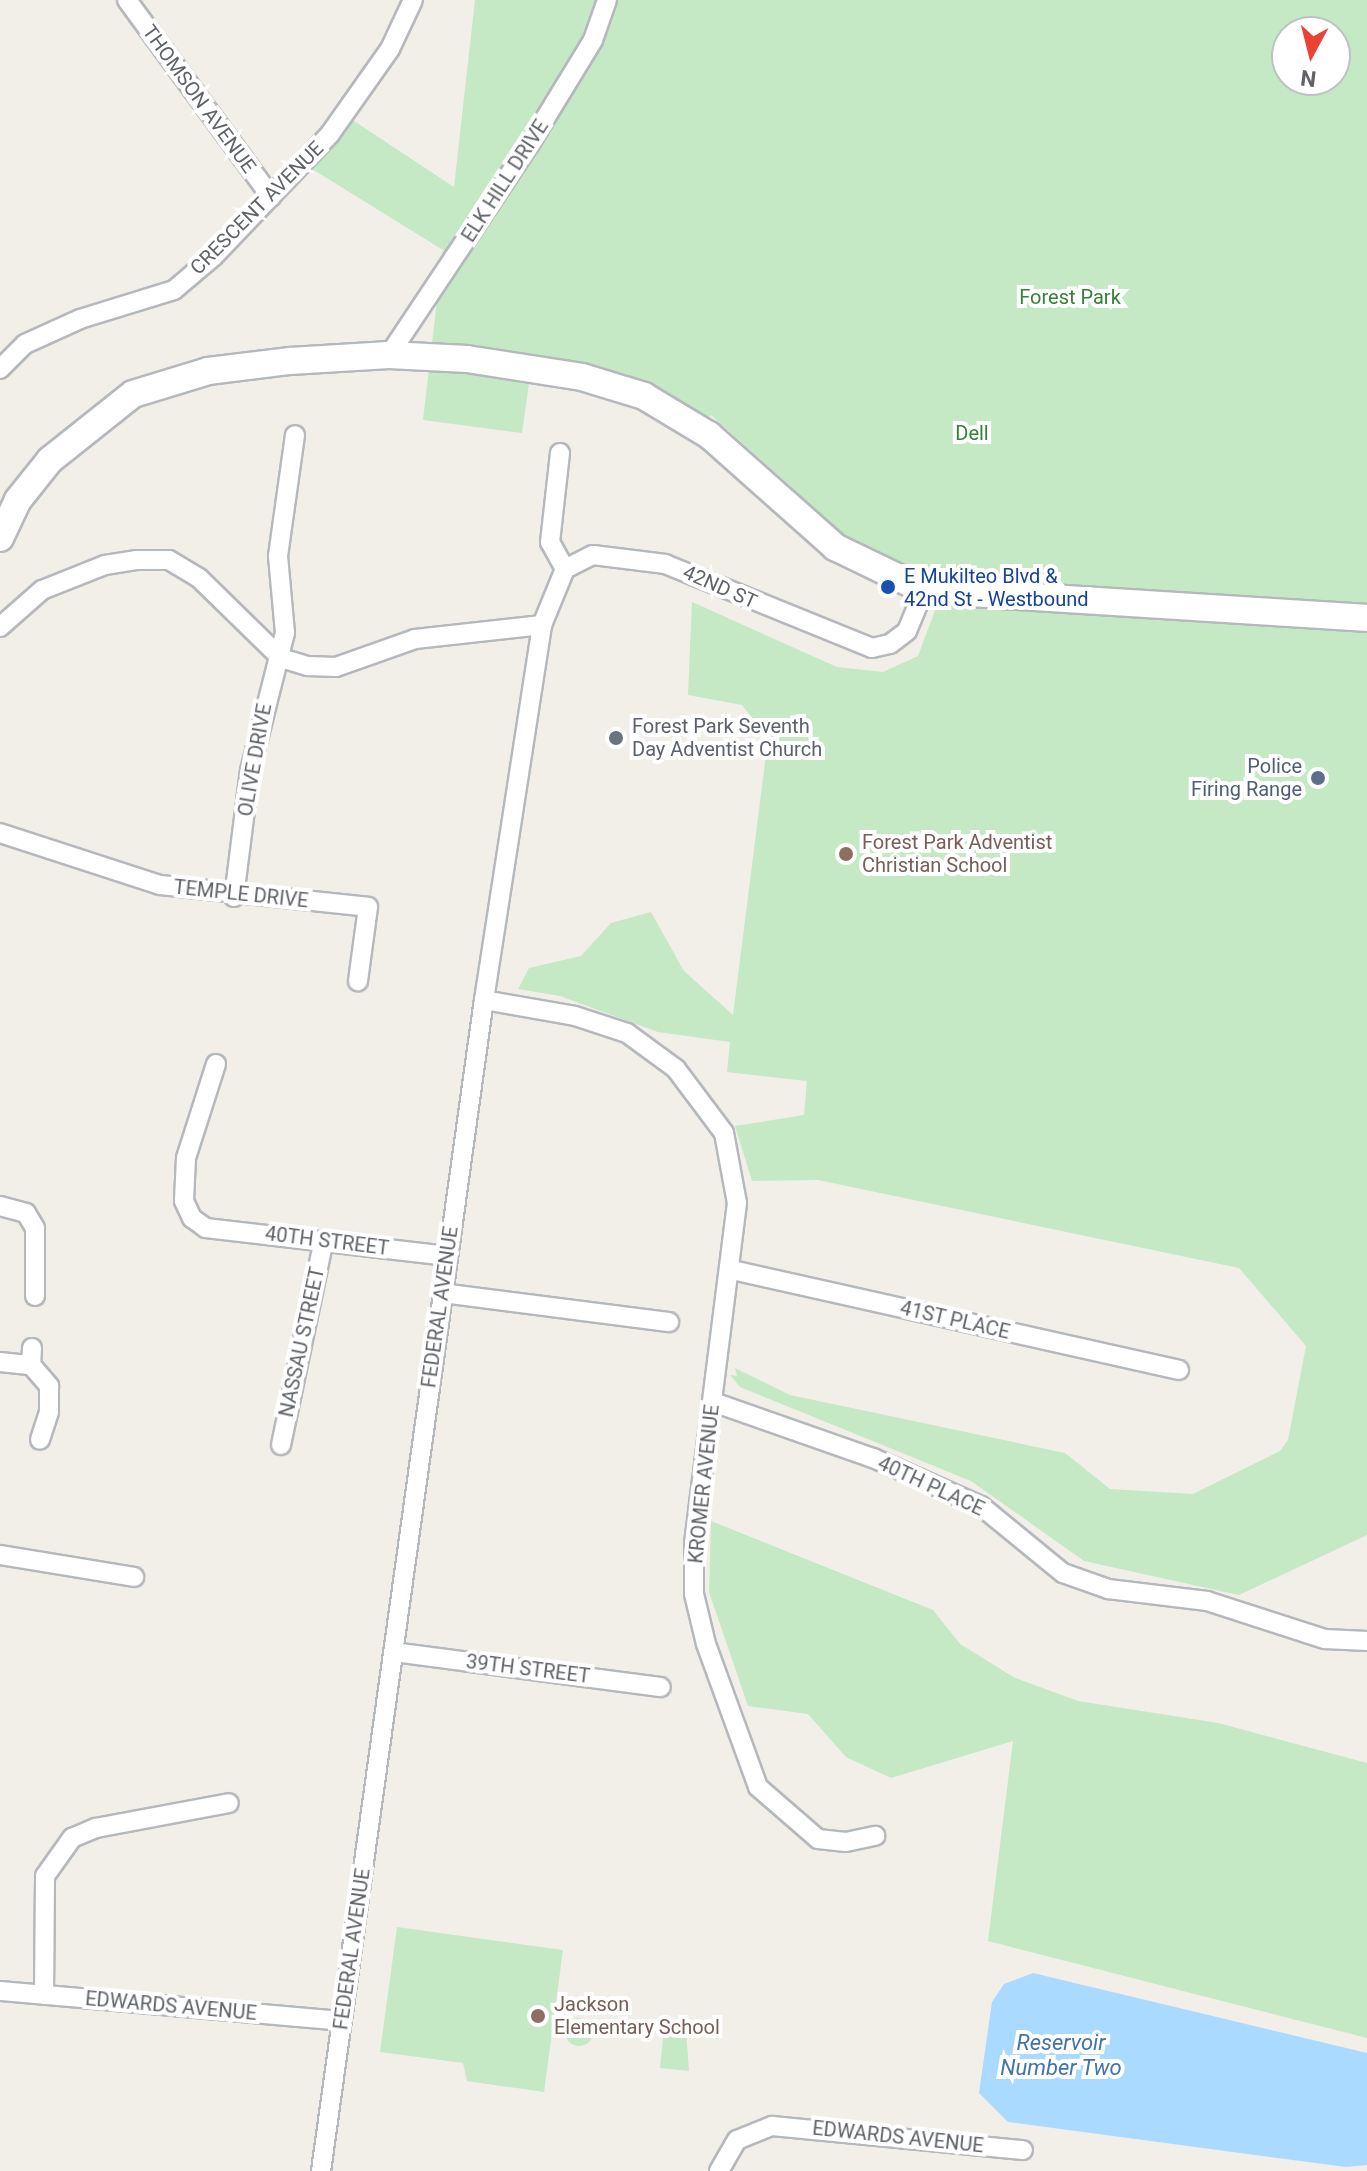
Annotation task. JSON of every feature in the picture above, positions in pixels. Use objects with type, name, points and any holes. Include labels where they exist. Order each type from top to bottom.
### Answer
[{"type":"main road","points":[[0,538],[18,500],[50,460],[91,422],[133,394],[208,371],[389,355],[504,361],[644,396],[709,435],[835,547],[924,590],[1367,618]]},
{"type":"street","name":"THOMSON AVENUE","points":[[127,0],[271,197]]},
{"type":"street","name":"CRESCENT AVENUE","points":[[0,369],[25,344],[80,319],[174,290],[271,197],[351,105],[390,49],[413,0]]},
{"type":"street","name":"ELK HILL DRIVE","points":[[389,355],[529,145],[593,40],[607,0]]},
{"type":"street","name":"OLIVE DRIVE","points":[[234,897],[250,771],[263,704],[281,658],[285,633],[278,556],[295,435]]},
{"type":"street","points":[[560,453],[550,542],[565,569]]},
{"type":"street","name":"42ND ST","points":[[565,569],[593,555],[665,564],[872,648],[890,644],[907,631],[924,590]]},
{"type":"street","points":[[0,627],[21,604],[76,576],[136,560],[169,560],[199,578],[281,658],[336,667],[415,639],[542,625]]},
{"type":"street","name":"FEDERAL AVENUE","points":[[321,2171],[484,1000],[542,625],[565,569]]},
{"type":"street","name":"TEMPLE DRIVE","points":[[0,833],[103,870],[234,897],[368,907],[358,981]]},
{"type":"street","name":"KROMER AVENUE","points":[[484,1000],[575,1016],[627,1033],[676,1069],[724,1133],[737,1203],[732,1270],[694,1543],[694,1594],[706,1644],[758,1787],[818,1839],[846,1842],[875,1836]]},
{"type":"street","name":"40TH STREET","points":[[216,1064],[186,1158],[184,1201],[192,1218],[206,1228],[447,1256]]},
{"type":"street","points":[[0,1206],[26,1213],[35,1228],[35,1296]]},
{"type":"street","name":"NASSAU STREET","points":[[281,1445],[324,1240]]},
{"type":"street","name":"41ST PLACE","points":[[732,1270],[1179,1370]]},
{"type":"street","points":[[442,1293],[669,1322]]},
{"type":"street","points":[[0,1362],[32,1356],[49,1386],[49,1412],[40,1440]]},
{"type":"street","name":"40TH PLACE","points":[[713,1402],[873,1458],[981,1506],[1063,1573],[1108,1589],[1207,1601],[1325,1639],[1367,1641]]},
{"type":"street","points":[[0,1555],[134,1577]]},
{"type":"street","name":"39TH STREET","points":[[394,1652],[661,1687]]},
{"type":"street","points":[[44,1995],[45,1876],[72,1838],[96,1828],[229,1803]]},
{"type":"street","name":"EDWARDS AVENUE","points":[[0,1991],[341,2021]]},
{"type":"street","name":"EDWARDS AVENUE","points":[[719,2171],[737,2140],[772,2126],[1023,2150]]},
{"type":"green space","name":"Forest Park","points":[[475,0],[1367,0],[1367,1535],[1239,1595],[1084,1561],[971,1481],[740,1387],[730,1375],[737,1376],[735,1368],[790,1395],[1065,1453],[1110,1489],[1193,1494],[1280,1451],[1288,1440],[1306,1346],[1239,1268],[818,1180],[752,1181],[735,1126],[804,1115],[807,1081],[727,1072],[730,1042],[658,1032],[560,996],[518,989],[529,968],[581,956],[611,923],[651,912],[684,971],[733,1015],[768,739],[742,705],[688,695],[692,602],[837,667],[883,672],[918,656],[937,605],[936,579],[836,541],[797,501],[795,490],[711,415],[704,420],[625,377],[533,355],[522,433],[423,420],[443,250],[312,169],[351,119],[454,187]]},
{"type":"green space","points":[[711,1521],[933,1610],[960,1644],[1015,1678],[1078,1701],[1218,1723],[1367,1763],[1367,2038],[988,1941],[1013,1741],[891,1778],[846,1757],[808,1714],[748,1706],[709,1592]]},
{"type":"green space","points":[[397,1927],[563,1950],[544,2092],[467,2081],[463,2063],[380,2052]]},
{"type":"green space","points":[[579,2018],[589,2022],[593,2032],[589,2042],[579,2046],[569,2042],[565,2032],[569,2022]]},
{"type":"green space","points":[[664,2029],[686,2031],[689,2071],[660,2068]]},
{"type":"water","name":"Reservoir Number Two","points":[[1033,1973],[1367,2053],[1367,2165],[1346,2167],[1008,2122],[979,2093],[992,2002],[1004,1984]]},
{"type":"place","name":"E Mukilteo Blvd & 42nd St - Westbound","points":[[888,587]]},
{"type":"place","name":"Forest Park Seventh Day Adventist Church","points":[[616,738]]},
{"type":"place","name":"Police Firing Range","points":[[1318,778]]},
{"type":"place","name":"Forest Park Adventist Christian School","points":[[846,854]]},
{"type":"place","name":"Jackson Elementary School","points":[[538,2016]]},
{"type":"park label","name":"Dell","points":[[972,433]]}]
